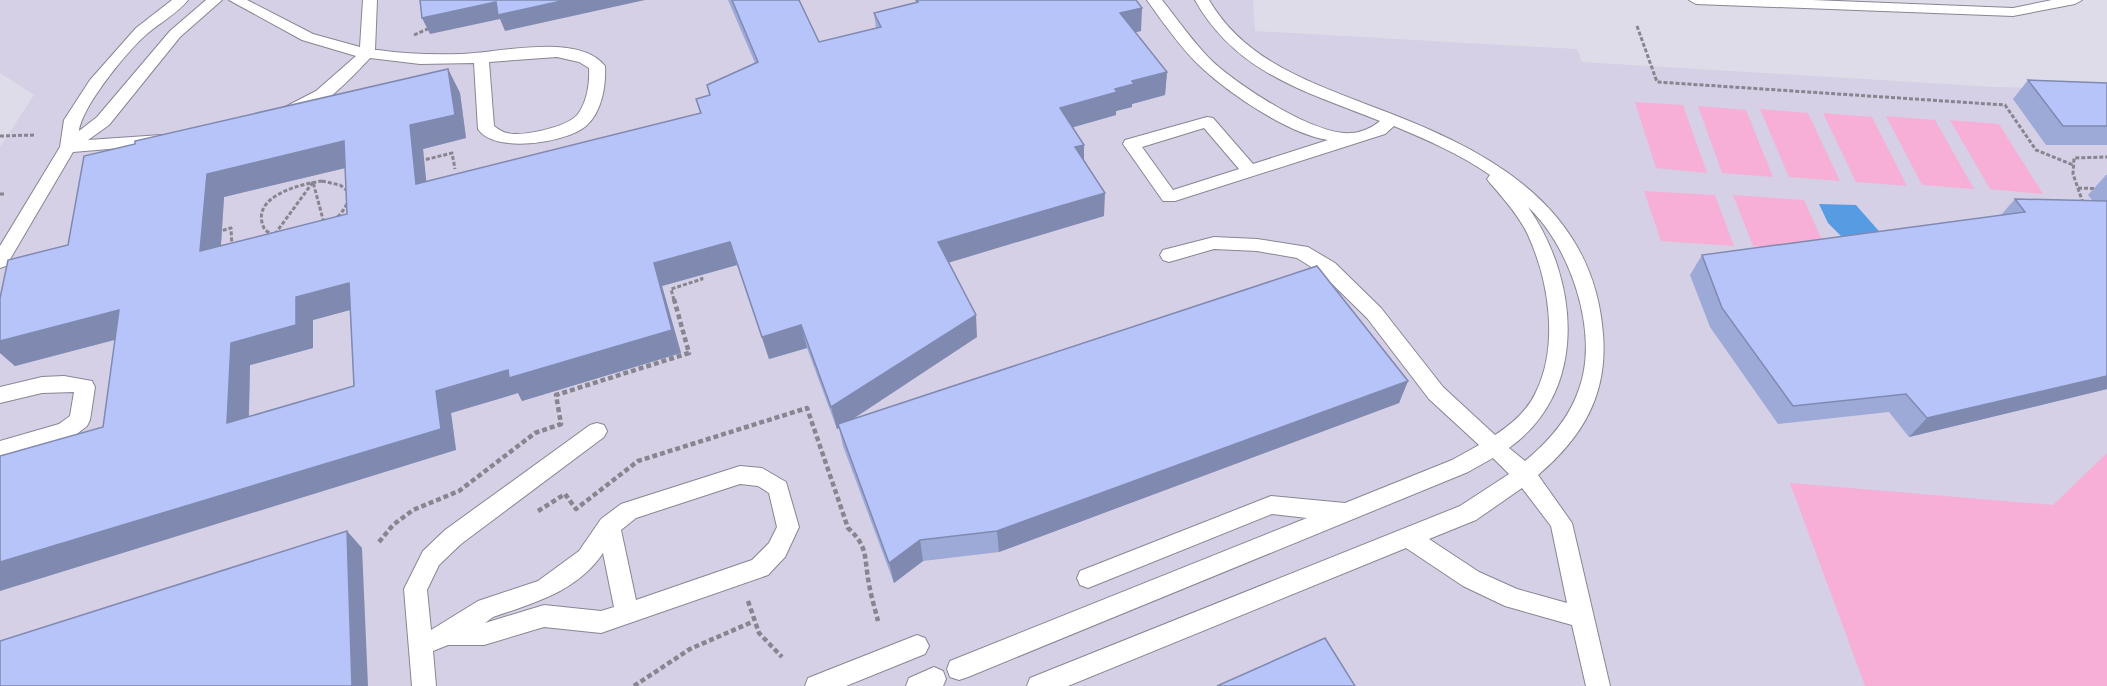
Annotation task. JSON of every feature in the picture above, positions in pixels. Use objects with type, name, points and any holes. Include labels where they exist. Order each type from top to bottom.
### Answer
[{"type":"lane","points":[[0,261],[68,147],[72,120],[96,84],[141,31],[181,0]]},
{"type":"lane","points":[[68,147],[103,122],[175,34],[215,0]]},
{"type":"lane","points":[[236,0],[318,40],[367,53],[419,58],[481,58],[575,53],[586,57],[597,66],[598,74],[594,95],[580,122],[573,126],[529,137],[513,139],[499,137],[486,129],[481,58]]},
{"type":"lane","points":[[273,118],[301,108],[332,88],[367,53],[370,0]]},
{"type":"lane","points":[[1154,0],[1206,64],[1257,102],[1316,133],[1352,138]]},
{"type":"lane","points":[[1039,686],[1468,513],[1517,483],[1555,448],[1576,422],[1589,396],[1594,368],[1595,334],[1588,299],[1562,235],[1542,209],[1520,187],[1441,140],[1270,70],[1243,51],[1224,32],[1206,10],[1202,0]]},
{"type":"lane","points":[[1696,0],[2013,12],[2075,0]]},
{"type":"lane","points":[[1250,171],[1207,122],[1131,144],[1169,197],[1379,130],[1392,119]]},
{"type":"lane","points":[[68,147],[175,139]]},
{"type":"lane","points":[[959,669],[1460,466],[1494,448],[1534,414],[1550,385],[1558,350],[1553,285],[1537,237],[1526,216],[1485,165]]},
{"type":"lane","points":[[1169,255],[1214,243],[1257,245],[1302,252],[1328,268],[1374,314],[1436,393],[1525,475],[1561,523],[1598,686]]},
{"type":"lane","points":[[0,395],[45,384],[70,382],[85,387],[80,420],[66,431],[0,450]]},
{"type":"lane","points":[[424,686],[415,589],[431,558],[453,537],[597,431]]},
{"type":"lane","points":[[420,645],[448,634],[486,609],[545,589],[587,558],[609,526],[629,511],[740,475],[762,477],[778,488],[788,527],[777,550],[760,568],[601,622],[544,616],[484,634],[448,634]]},
{"type":"lane","points":[[1088,578],[1271,505],[1347,513]]},
{"type":"lane","points":[[609,526],[627,613]]},
{"type":"lane","points":[[1408,537],[1471,579],[1513,599],[1582,617]]},
{"type":"lane","points":[[817,686],[917,646]]},
{"type":"path","points":[[412,36],[421,30],[440,25]]},
{"type":"path","points":[[1636,26],[1657,82],[2005,105],[2036,150],[2073,165]]},
{"type":"path","points":[[0,136],[35,135]]},
{"type":"path","points":[[417,162],[452,153],[455,170]]},
{"type":"path","points":[[2085,209],[2073,174],[2074,158],[2107,157]]},
{"type":"path","points":[[273,236],[264,231],[260,223],[261,214],[268,204],[292,187],[313,182],[345,180]]},
{"type":"path","points":[[313,182],[327,236]]},
{"type":"path","points":[[273,236],[313,182]]},
{"type":"path","points":[[263,239],[273,236],[295,238],[325,227],[343,214],[349,195],[344,187],[335,182]]},
{"type":"path","points":[[2078,188],[2107,189]]},
{"type":"path","points":[[0,194],[6,194]]},
{"type":"path","points":[[210,233],[231,228],[232,248],[242,245]]},
{"type":"path","points":[[379,542],[393,525],[413,510],[459,491],[535,433],[561,424],[556,395],[689,353],[671,289],[702,279],[698,265]]},
{"type":"path","points":[[565,494],[576,509]]},
{"type":"path","points":[[742,573],[752,622],[765,642],[782,657]]},
{"type":"path","points":[[634,686],[660,664],[699,643],[752,622]]},
{"type":"shaded area","points":[[0,0],[1253,0],[1255,31],[1577,49],[1582,62],[1995,87],[2107,89],[2107,686],[0,686],[0,147],[34,95],[0,73]]},
{"type":"shaded area","points":[[1635,102],[1683,105],[1707,173],[1656,168]]},
{"type":"shaded area","points":[[1698,106],[1746,110],[1773,177],[1722,173]]},
{"type":"shaded area","points":[[1760,109],[1808,113],[1840,181],[1789,177]]},
{"type":"shaded area","points":[[1823,113],[1872,117],[1907,186],[1856,182]]},
{"type":"shaded area","points":[[1886,116],[1935,120],[1974,189],[1922,185]]},
{"type":"shaded area","points":[[1950,120],[1999,124],[2043,194],[1990,189]]},
{"type":"shaded area","points":[[1644,191],[1715,195],[1734,246],[1661,241]]},
{"type":"shaded area","points":[[1733,195],[1804,200],[1827,251],[1753,246]]},
{"type":"shaded area","points":[[2107,453],[2107,686],[1865,686],[1790,483],[2053,505]]},
{"type":"water","points":[[1819,204],[1856,205],[1885,238],[1848,243],[1828,223]]},
{"type":"building","points":[[420,0],[566,0],[498,15],[496,2],[422,18]]},
{"type":"building","points":[[732,0],[799,0],[819,42],[881,27],[874,13],[918,2],[916,0],[1136,0],[1142,8],[1120,13],[1167,72],[1132,81],[1134,84],[1115,89],[1117,92],[1060,108],[1084,145],[1075,147],[1105,193],[938,242],[976,315],[831,407],[801,325],[762,337],[730,242],[654,263],[672,330],[509,378],[508,370],[436,391],[441,429],[0,562],[0,456],[103,427],[119,310],[0,341],[0,298],[8,260],[68,245],[84,156],[135,144],[135,141],[448,69],[455,115],[410,125],[416,184],[701,113],[696,99],[710,95],[707,85],[758,62]],"holes":[[[344,141],[347,214],[200,251],[207,174]],[[349,283],[354,386],[227,423],[231,343],[296,325],[296,297]]]},
{"type":"building","points":[[2028,80],[2107,83],[2107,126],[2063,126]]},
{"type":"building","points":[[2015,199],[2107,201],[2107,376],[1927,418],[1906,394],[1793,406],[1722,308],[1702,255],[2025,212]]},
{"type":"building","points":[[1317,266],[1408,381],[997,531],[920,540],[889,563],[838,424]]},
{"type":"building","points":[[347,531],[352,686],[0,686],[0,641]]},
{"type":"building","points":[[1325,638],[1355,686],[1217,686]]}]
